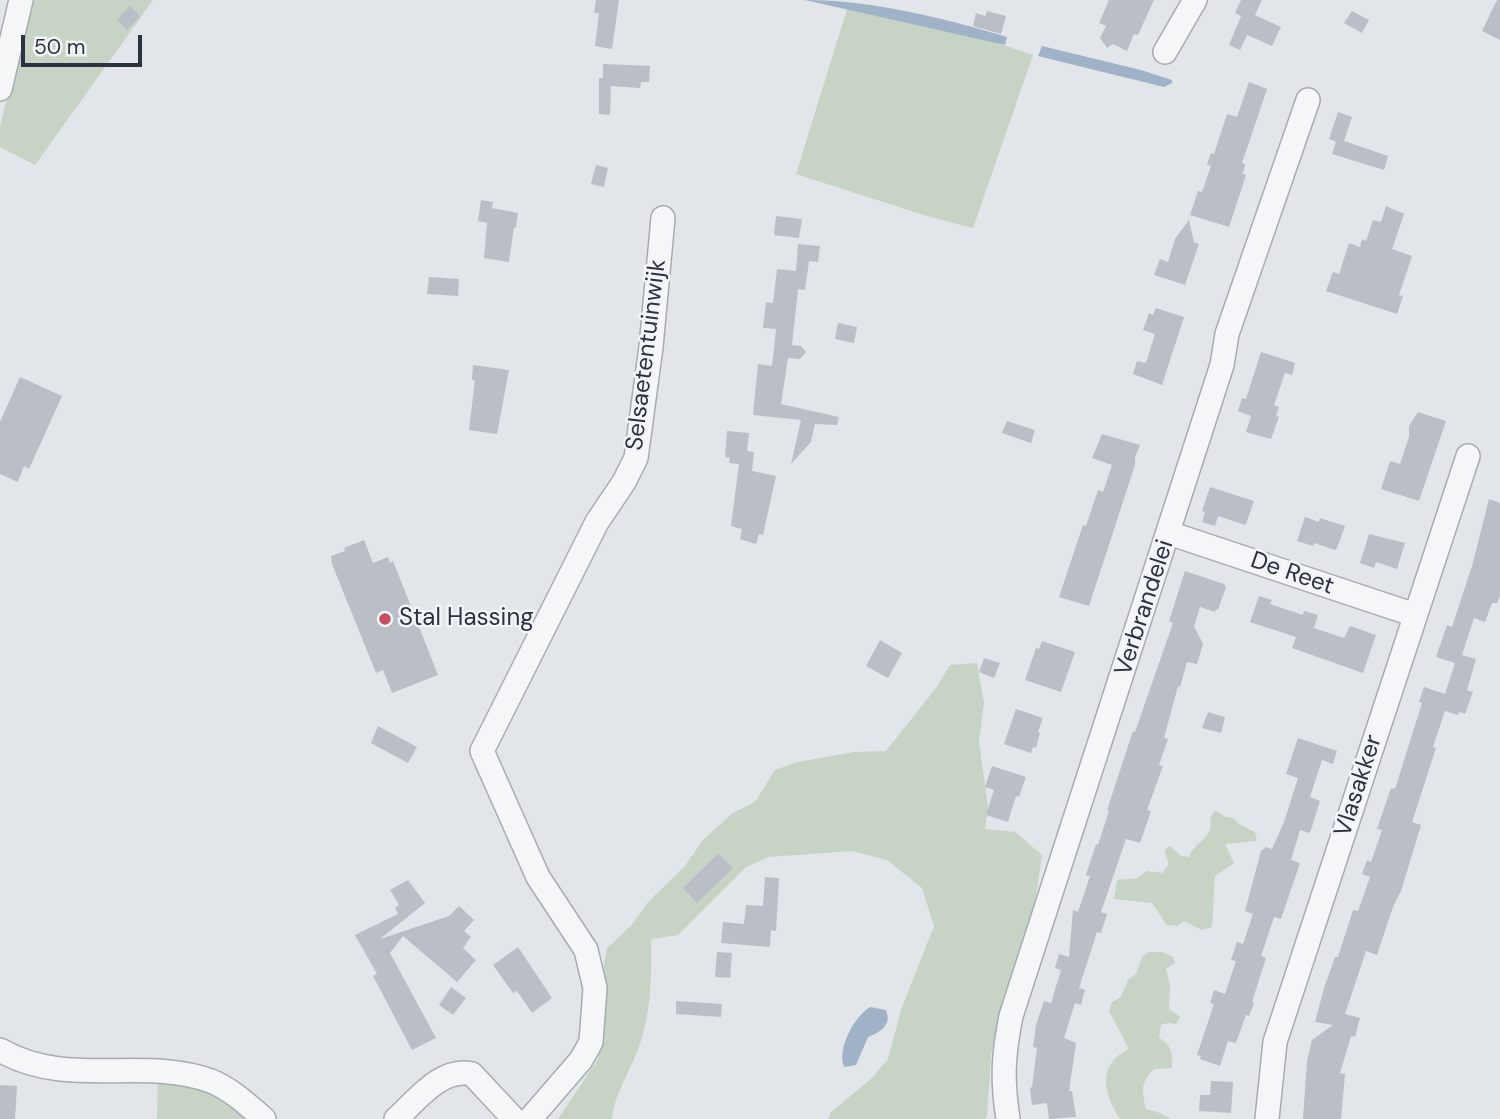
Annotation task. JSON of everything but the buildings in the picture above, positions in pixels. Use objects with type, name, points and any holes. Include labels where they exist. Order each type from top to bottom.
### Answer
[{"type":"street","points":[[0,89],[22,0]]},
{"type":"street","points":[[1165,52],[1195,0]]},
{"type":"street","name":"Verbrandelei","points":[[1008,1119],[1003,1086],[1003,1052],[1011,1016],[1169,533],[1222,365],[1227,334],[1308,100]]},
{"type":"street","name":"Selsaetentuinwijk","points":[[530,1119],[581,1060],[591,1042],[595,988],[586,950],[538,877],[482,751],[597,522],[624,482],[636,458],[663,218]]},
{"type":"street","name":"Vlasakker","points":[[1267,1119],[1275,1042],[1468,456]]},
{"type":"street","name":"De Reet","points":[[1169,533],[1415,615]]},
{"type":"street","points":[[0,1050],[50,1068],[70,1071],[157,1071],[201,1079],[229,1090],[264,1119]]},
{"type":"street","points":[[396,1119],[441,1079],[452,1073],[463,1072],[472,1074],[514,1119]]},
{"type":"green space","points":[[29,0],[153,0],[35,165],[0,147],[0,128]]},
{"type":"green space","points":[[847,9],[994,42],[1033,55],[973,228],[796,174]]},
{"type":"green space","points":[[977,663],[984,703],[979,742],[988,807],[985,829],[1015,832],[1042,855],[1035,903],[1000,1014],[991,1055],[985,1119],[828,1119],[831,1112],[872,1078],[888,1059],[901,1010],[934,926],[922,888],[887,860],[852,851],[769,857],[746,867],[678,935],[651,939],[651,982],[645,1025],[637,1052],[615,1102],[612,1119],[558,1119],[598,1059],[603,1035],[604,964],[607,948],[632,925],[648,902],[685,866],[703,840],[733,813],[755,802],[775,770],[798,762],[854,752],[886,751],[936,688],[950,665]]},
{"type":"green space","points":[[1216,810],[1255,832],[1257,841],[1225,844],[1234,863],[1215,876],[1212,927],[1202,930],[1184,921],[1177,926],[1167,925],[1152,903],[1114,899],[1117,880],[1137,878],[1147,871],[1162,873],[1169,864],[1164,850],[1170,846],[1181,856],[1189,857],[1210,830],[1210,817]]},
{"type":"green space","points":[[1149,952],[1162,952],[1173,957],[1175,963],[1166,969],[1170,985],[1169,1009],[1180,1017],[1176,1024],[1161,1025],[1159,1038],[1171,1051],[1172,1068],[1154,1069],[1144,1083],[1143,1092],[1146,1109],[1171,1119],[1120,1119],[1110,1099],[1106,1080],[1112,1063],[1129,1049],[1109,1011],[1112,1002],[1121,997],[1128,980],[1136,974],[1142,957]]},
{"type":"green space","points":[[158,1077],[207,1091],[250,1119],[157,1119]]},
{"type":"water","points":[[805,0],[856,3],[907,11],[1007,37],[1005,45]]},
{"type":"water","points":[[1042,46],[1141,70],[1172,80],[1172,83],[1164,87],[1038,56]]},
{"type":"water","points":[[870,1007],[886,1010],[888,1020],[881,1030],[868,1037],[856,1065],[844,1067],[842,1059],[848,1034],[858,1018]]},
{"type":"place","name":"Stal Hassing","points":[[385,619]]}]
